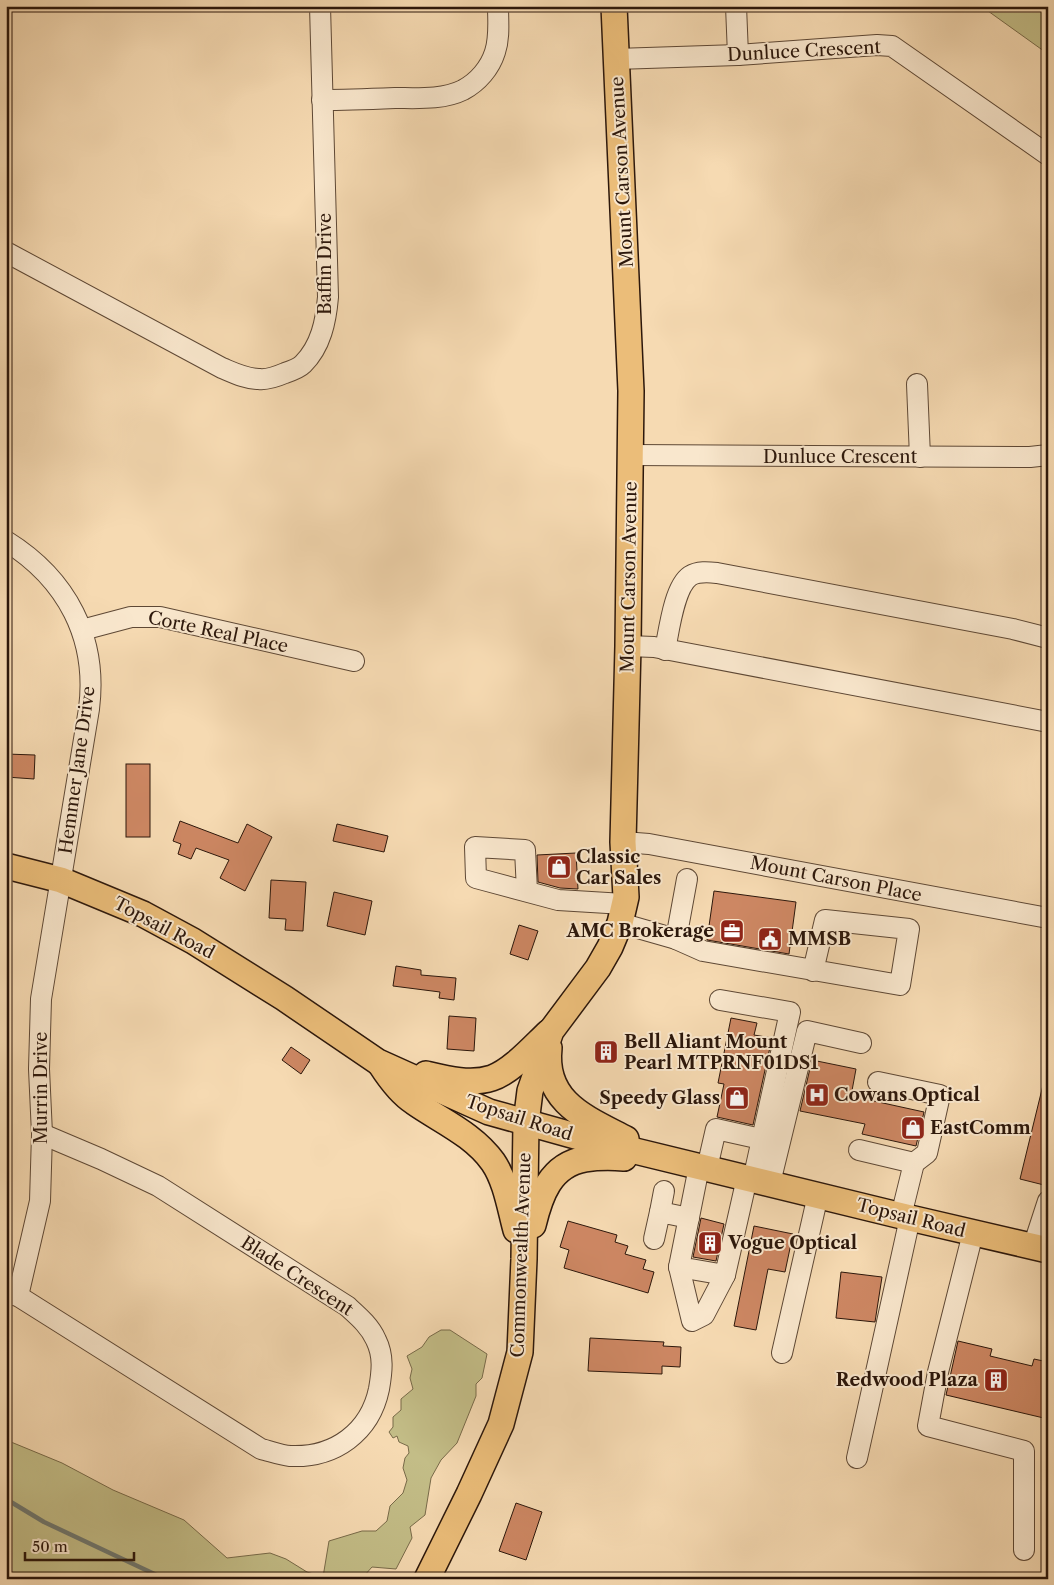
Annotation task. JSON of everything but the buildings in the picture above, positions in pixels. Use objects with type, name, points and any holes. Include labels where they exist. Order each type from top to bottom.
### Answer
[{"type":"main road","name":"Mount Carson Avenue","points":[[526,1123],[530,1091],[551,1031],[598,968],[610,947],[626,897],[623,842],[632,455],[630,361],[614,6]]},
{"type":"main road","name":"Topsail Road","points":[[6,866],[61,880],[143,914],[193,941],[284,998],[378,1062],[472,1105],[526,1123],[664,1158],[1040,1248]]},
{"type":"main road","points":[[378,1062],[451,1080],[475,1081],[492,1078],[516,1063],[551,1031]]},
{"type":"main road","points":[[551,1031],[548,1059],[550,1077],[555,1089],[563,1100],[586,1118],[664,1158]]},
{"type":"main road","points":[[378,1062],[397,1088],[412,1102],[460,1131],[481,1148],[492,1161],[500,1174],[524,1259]]},
{"type":"main road","name":"Commonwealth Avenue","points":[[427,1579],[501,1424],[520,1352],[524,1259],[526,1123]]},
{"type":"main road","points":[[524,1259],[538,1202],[543,1190],[552,1178],[569,1163],[594,1157],[664,1158]]},
{"type":"street","name":"Baffin Drive","points":[[6,252],[222,368],[241,376],[260,380],[280,376],[302,366],[323,334],[328,303],[320,6]]},
{"type":"street","points":[[322,100],[448,96],[463,90],[478,79],[489,66],[495,52],[498,35],[498,6]]},
{"type":"street","points":[[736,6],[738,55]]},
{"type":"street","name":"Dunluce Crescent","points":[[616,60],[738,55],[876,45],[892,46],[1048,155]]},
{"type":"street","points":[[918,384],[920,457]]},
{"type":"street","name":"Dunluce Crescent","points":[[632,455],[1030,458],[1048,455]]},
{"type":"street","name":"Hemmer Jane Drive","points":[[6,542],[30,558],[53,580],[70,604],[82,630],[90,668],[90,696],[61,880]]},
{"type":"street","points":[[665,650],[677,596],[683,583],[690,576],[702,572],[717,572],[1004,627],[1048,638]]},
{"type":"street","name":"Corte Real Place","points":[[82,630],[131,617],[160,616],[354,662]]},
{"type":"street","points":[[628,646],[654,647],[1048,722]]},
{"type":"street","name":"Mount Carson Place","points":[[623,842],[649,844],[1048,918]]},
{"type":"street","name":"Murrin Drive","points":[[12,1295],[40,1201],[42,1134],[39,1069],[41,999],[61,880]]},
{"type":"street","points":[[676,939],[687,880]]},
{"type":"street","points":[[527,891],[558,900],[622,913],[703,951],[813,970],[900,985],[909,929],[826,920],[813,970]]},
{"type":"street","points":[[720,1000],[790,1012],[761,1139],[757,1180]]},
{"type":"street","points":[[761,1139],[716,1129],[703,1167],[679,1267],[692,1321],[704,1315],[725,1275],[807,1031],[861,1043]]},
{"type":"street","points":[[857,1458],[906,1217],[914,1163],[928,1153],[940,1095],[878,1082]]},
{"type":"street","name":"Blade Crescent","points":[[12,1295],[261,1449],[289,1456],[303,1456],[318,1454],[335,1448],[359,1429],[370,1416],[376,1400],[382,1356],[369,1327],[347,1306],[158,1186],[42,1134]]},
{"type":"street","points":[[859,1150],[914,1163]]},
{"type":"street","points":[[654,1239],[664,1191]]},
{"type":"street","points":[[782,1353],[818,1195]]},
{"type":"street","points":[[1040,1248],[1048,1202]]},
{"type":"street","points":[[660,1212],[690,1218]]},
{"type":"street","points":[[973,1233],[938,1372],[928,1426],[1024,1450],[1024,1550]]},
{"type":"street","points":[[679,1267],[725,1275]]},
{"type":"shaded area","points":[[981,6],[1048,6],[1048,54]]},
{"type":"shaded area","points":[[441,1330],[450,1330],[487,1354],[482,1378],[476,1384],[476,1396],[457,1443],[441,1460],[431,1478],[425,1515],[410,1527],[412,1538],[396,1569],[372,1567],[364,1576],[365,1579],[6,1579],[6,1438],[11,1442],[62,1463],[113,1490],[184,1520],[227,1558],[270,1553],[286,1559],[307,1572],[323,1577],[329,1541],[362,1531],[376,1531],[387,1521],[390,1506],[403,1493],[407,1480],[403,1468],[405,1458],[409,1453],[408,1446],[399,1442],[397,1436],[393,1438],[389,1432],[393,1427],[393,1417],[401,1410],[401,1399],[413,1389],[410,1378],[412,1369],[407,1356],[422,1347],[429,1337]]},
{"type":"waterway","points":[[6,1499],[44,1522],[165,1579]]},
{"type":"place","name":"Classic Car Sales","points":[[559,867]]},
{"type":"place","name":"AMC Brokerage","points":[[732,931]]},
{"type":"place","name":"MMSB","points":[[770,939]]},
{"type":"place","name":"Bell Aliant Mount Pearl MTPRNF01DS1","points":[[606,1052]]},
{"type":"place","name":"Cowans Optical","points":[[817,1095]]},
{"type":"place","name":"Speedy Glass","points":[[737,1098]]},
{"type":"place","name":"EastComm","points":[[913,1128]]},
{"type":"place","name":"Vogue Optical","points":[[710,1243]]},
{"type":"place","name":"Redwood Plaza","points":[[996,1380]]}]
